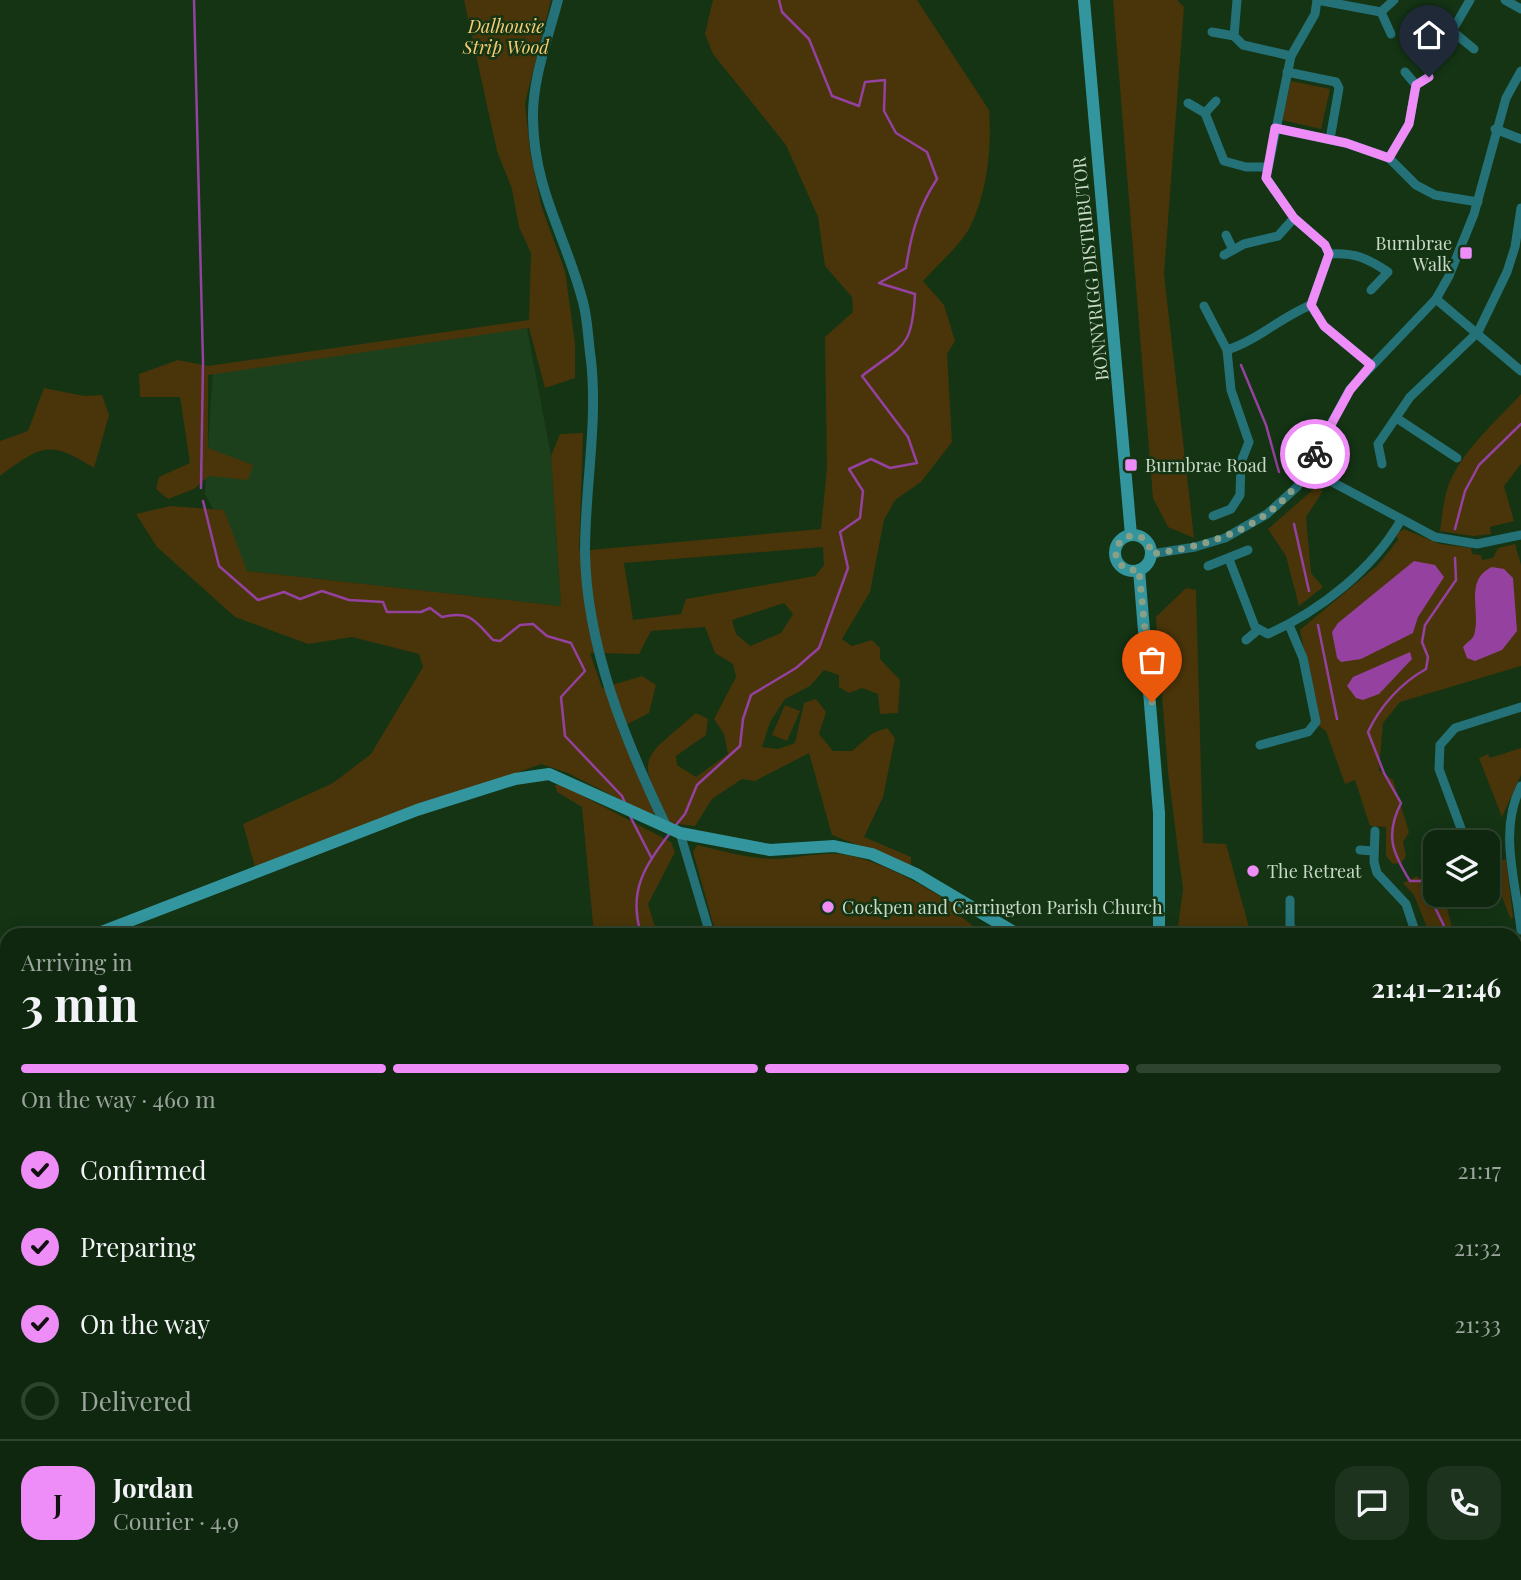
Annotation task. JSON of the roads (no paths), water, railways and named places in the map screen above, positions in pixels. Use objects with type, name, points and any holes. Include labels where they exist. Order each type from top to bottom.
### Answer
[{"type":"main road","name":"BONNYRIGG DISTRIBUTOR","points":[[1084,0],[1131,535],[1118,543],[1116,557],[1123,568],[1139,570]]},
{"type":"main road","points":[[1131,535],[1144,538],[1151,554],[1150,561],[1139,570],[1159,813],[1159,928]]},
{"type":"main road","points":[[112,928],[417,810],[514,779],[549,774],[628,812],[680,833],[770,850],[834,846],[872,854],[916,873],[1007,928]]},
{"type":"street","points":[[558,0],[541,67],[533,116],[543,192],[584,304],[592,369],[593,415],[585,551],[591,619],[601,665],[647,787],[667,828]]},
{"type":"street","points":[[1234,36],[1237,0]]},
{"type":"street","points":[[1227,350],[1250,342],[1286,315],[1311,305],[1329,254],[1325,245],[1294,218],[1266,178],[1291,56],[1311,21],[1317,0],[1381,12]]},
{"type":"street","points":[[1381,12],[1394,0]]},
{"type":"street","points":[[1470,0],[1452,31],[1474,49]]},
{"type":"street","points":[[1505,0],[1521,9]]},
{"type":"street","points":[[1381,12],[1391,34]]},
{"type":"street","points":[[1212,32],[1234,36],[1243,45],[1291,56]]},
{"type":"street","points":[[1151,554],[1210,544],[1240,531],[1281,502],[1308,469],[1336,413],[1371,365],[1436,299],[1464,246],[1478,202],[1495,129],[1506,98],[1521,71]]},
{"type":"street","points":[[1287,72],[1336,82],[1339,88],[1330,139]]},
{"type":"street","points":[[1405,72],[1416,85]]},
{"type":"street","points":[[1389,158],[1409,124],[1416,85],[1429,77]]},
{"type":"street","points":[[1205,113],[1216,101]]},
{"type":"street","points":[[1188,103],[1205,113],[1224,161],[1245,167],[1267,167]]},
{"type":"street","points":[[1275,128],[1330,139],[1389,158],[1416,185],[1435,195],[1478,202]]},
{"type":"street","points":[[1495,129],[1521,139]]},
{"type":"street","points":[[1382,464],[1378,444],[1398,419],[1410,397],[1478,332],[1507,272],[1519,233],[1521,208]]},
{"type":"street","points":[[1226,236],[1228,253],[1278,236],[1294,218]]},
{"type":"street","points":[[1329,254],[1348,252],[1363,256],[1388,272],[1371,290]]},
{"type":"street","points":[[1436,299],[1521,371]]},
{"type":"street","points":[[1311,305],[1324,326],[1371,365]]},
{"type":"street","points":[[1204,306],[1227,350],[1231,390],[1249,443],[1241,462],[1240,495],[1231,509],[1213,516]]},
{"type":"street","points":[[1398,419],[1457,458]]},
{"type":"street","points":[[1308,469],[1435,537],[1461,543],[1485,544],[1521,535]]},
{"type":"street","points":[[1229,559],[1258,630],[1268,634],[1289,625],[1337,590],[1374,558],[1401,520]]},
{"type":"street","points":[[1208,566],[1248,550]]},
{"type":"street","points":[[1260,745],[1285,736],[1302,734],[1315,727],[1306,671],[1289,625]]},
{"type":"street","points":[[1246,640],[1258,630]]},
{"type":"street","points":[[1462,830],[1438,763],[1440,744],[1455,728],[1521,707]]},
{"type":"street","points":[[1521,786],[1510,815],[1508,836],[1521,928]]},
{"type":"street","points":[[1510,815],[1521,817]]},
{"type":"street","points":[[1375,831],[1373,851],[1377,873],[1406,904],[1414,928]]},
{"type":"street","points":[[680,833],[708,928]]},
{"type":"street","points":[[1360,850],[1373,851]]},
{"type":"street","points":[[1290,900],[1291,928]]},
{"type":"waterway","points":[[194,0],[203,362],[201,488]]},
{"type":"waterway","points":[[676,825],[685,814],[697,785],[740,746],[743,719],[751,695],[796,668],[819,648],[848,568],[840,532],[860,518],[863,491],[849,469],[871,459],[890,468],[917,463],[908,437],[862,376],[896,351],[908,336],[915,294],[879,283],[906,268],[916,222],[937,179],[927,152],[896,133],[884,111],[885,80],[865,82],[859,106],[832,96],[809,39],[782,12],[779,0]]},
{"type":"waterway","points":[[1241,365],[1266,425],[1279,472]]},
{"type":"waterway","points":[[1455,529],[1465,491],[1479,465],[1521,424]]},
{"type":"waterway","points":[[203,501],[219,566],[258,600],[284,592],[300,599],[322,591],[349,600],[383,602],[387,612],[421,612],[430,608],[442,617],[466,616],[493,640],[500,641],[520,625],[533,624],[547,636],[571,643],[585,671],[561,697],[565,736],[622,796],[625,803]]},
{"type":"waterway","points":[[1294,524],[1309,591]]},
{"type":"waterway","points":[[1445,928],[1422,881],[1410,881],[1395,852],[1393,825],[1401,803],[1384,773],[1368,732],[1392,696],[1426,669],[1428,657],[1422,642],[1425,625],[1456,580],[1455,558]]},
{"type":"waterway","points":[[1318,625],[1337,719]]},
{"type":"waterway","points":[[630,816],[651,857]]},
{"type":"waterway","points":[[639,928],[636,905],[641,880],[670,833]]},
{"type":"place","name":"Burnbrae Walk","points":[[1466,253]]},
{"type":"place","name":"Burnbrae Road","points":[[1131,465]]},
{"type":"place","name":"The Retreat","points":[[1253,871]]},
{"type":"place","name":"Cockpen and Carrington Parish Church","points":[[828,907]]},
{"type":"park label","name":"Dalhousie Strip Wood","points":[[506,36]]}]
